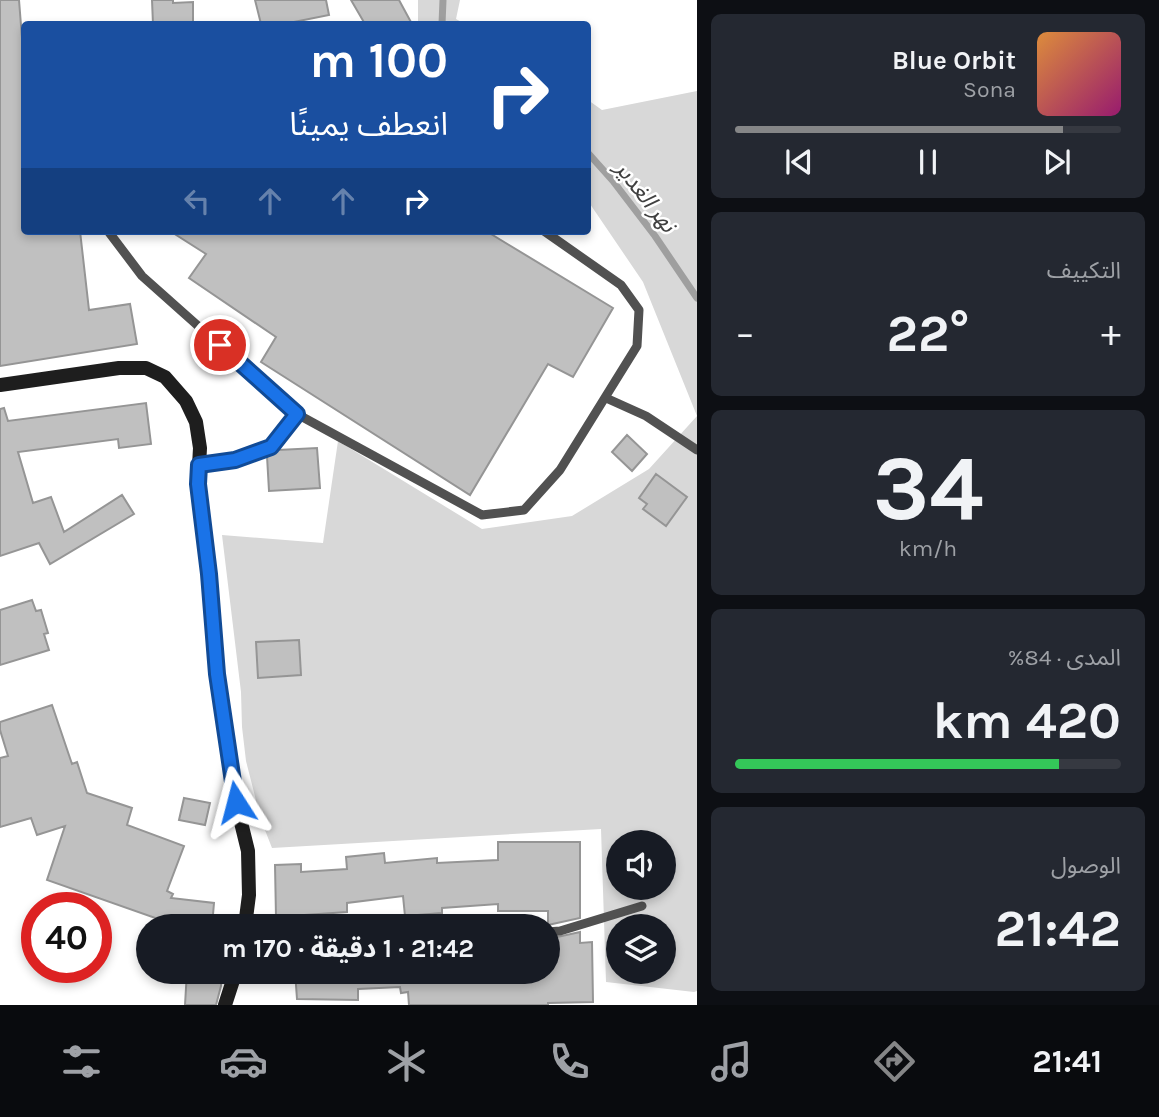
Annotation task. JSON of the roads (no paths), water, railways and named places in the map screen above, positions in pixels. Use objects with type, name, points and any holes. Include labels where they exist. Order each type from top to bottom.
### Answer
[{"type":"street","points":[[0,385],[119,368],[146,368],[165,377],[186,401],[196,422],[200,448],[198,484],[217,674],[234,791],[248,851],[250,895],[247,914]]},
{"type":"street","points":[[225,1005],[232,984]]},
{"type":"lane","points":[[111,235],[142,276],[297,414],[482,515],[524,510],[560,470],[637,346],[639,310],[621,285],[550,235]]},
{"type":"lane","points":[[606,398],[646,416],[697,450]]},
{"type":"lane","points":[[199,465],[235,460],[271,447],[297,414]]},
{"type":"lane","points":[[560,931],[642,906]]},
{"type":"waterway","name":"نهر الغدير","points":[[442,21],[443,0]]},
{"type":"waterway","name":"نهر الغدير","points":[[591,156],[655,236],[697,298]]}]
